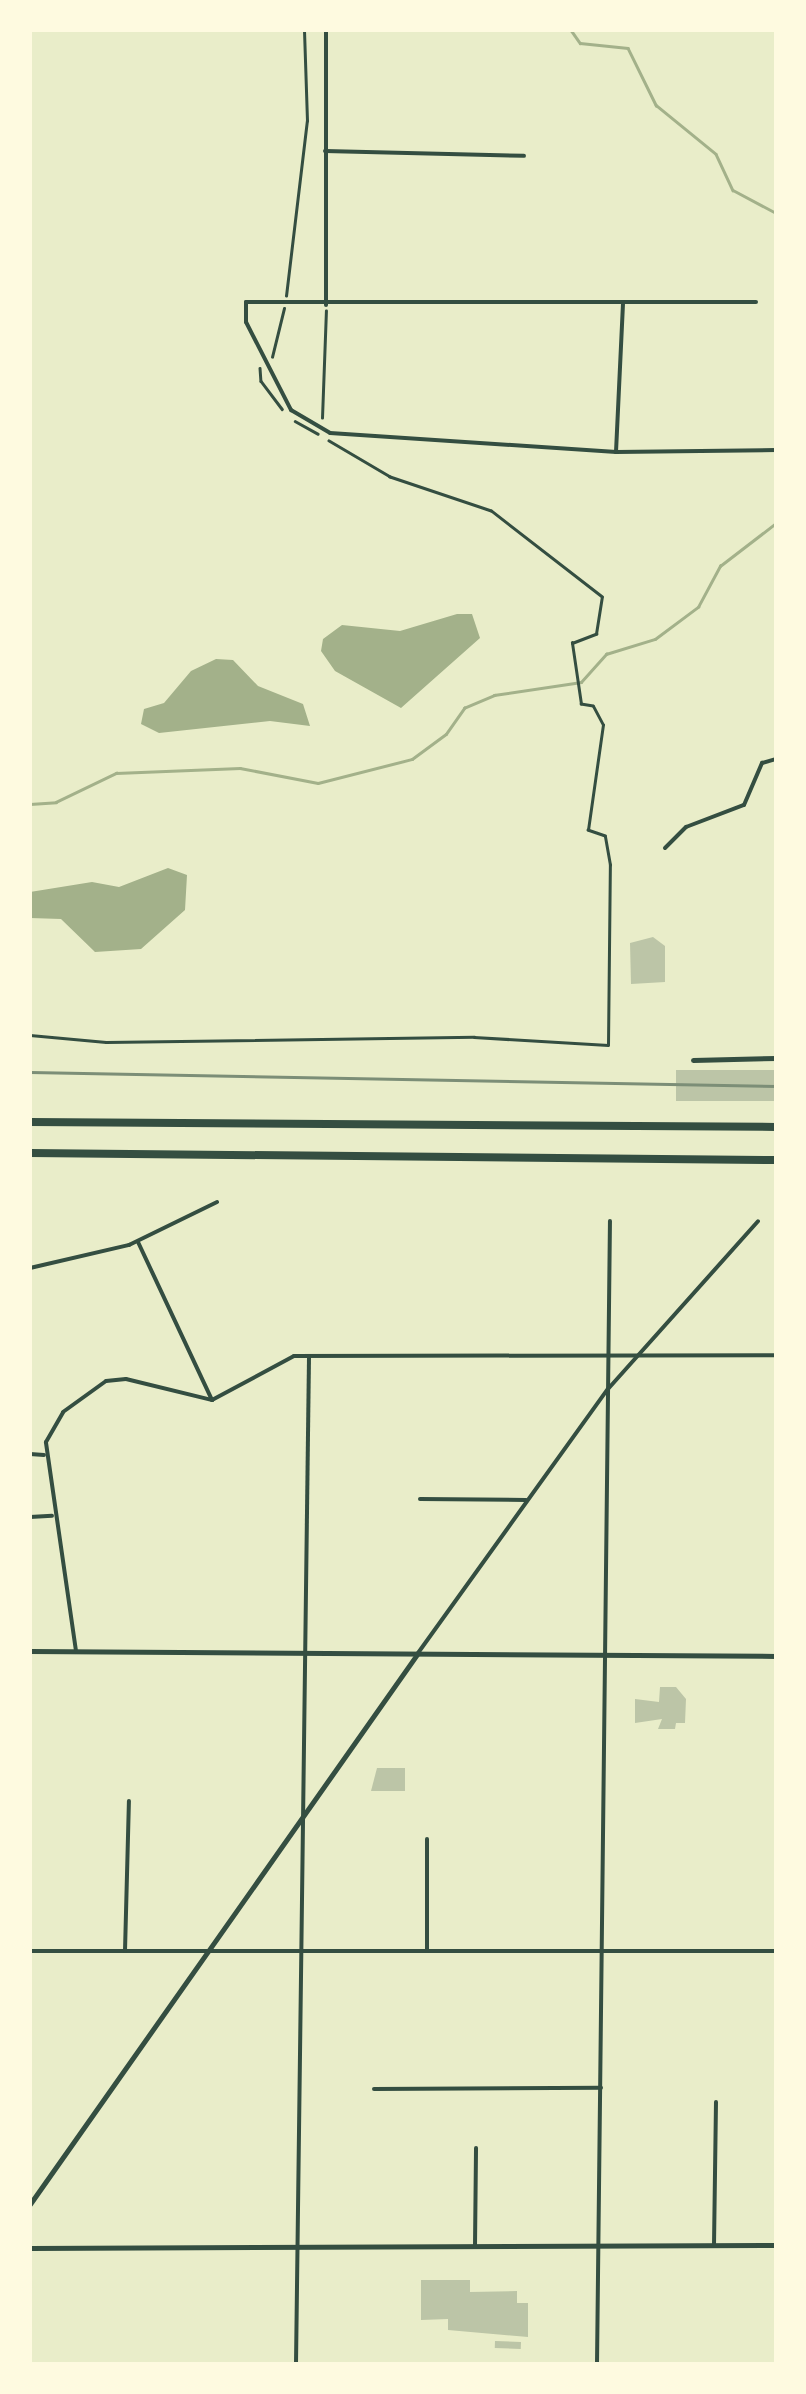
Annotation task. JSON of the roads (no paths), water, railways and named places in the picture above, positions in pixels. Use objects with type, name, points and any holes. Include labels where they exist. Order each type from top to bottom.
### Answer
[{"type":"highway","points":[[30,1122],[776,1128]]},
{"type":"highway","points":[[30,1153],[776,1160]]},
{"type":"street","points":[[326,30],[326,305]]},
{"type":"street","points":[[325,151],[524,156]]},
{"type":"street","points":[[756,302],[246,302],[246,322],[276,390],[291,410],[322,433],[368,440],[616,452],[776,450]]},
{"type":"street","points":[[616,452],[623,304]]},
{"type":"street","points":[[665,848],[686,827],[747,802],[762,763],[776,759]]},
{"type":"street","points":[[693,1060],[776,1058]]},
{"type":"street","points":[[30,1268],[138,1242],[217,1202]]},
{"type":"street","points":[[597,2364],[610,1222]]},
{"type":"street","points":[[30,2204],[608,1389],[758,1222]]},
{"type":"street","points":[[138,1242],[212,1400]]},
{"type":"street","points":[[76,1652],[44,1455],[63,1412],[106,1382],[126,1379],[212,1400],[279,1360],[309,1356],[776,1355]]},
{"type":"street","points":[[296,2364],[302,1652],[309,1356]]},
{"type":"street","points":[[30,1454],[44,1455]]},
{"type":"street","points":[[420,1499],[526,1500]]},
{"type":"street","points":[[30,1517],[52,1516]]},
{"type":"street","points":[[30,1652],[776,1656]]},
{"type":"street","points":[[126,1951],[128,1801]]},
{"type":"street","points":[[427,1951],[428,1839]]},
{"type":"street","points":[[30,1951],[776,1951]]},
{"type":"street","points":[[374,2089],[601,2088]]},
{"type":"street","points":[[714,2245],[716,2102]]},
{"type":"street","points":[[476,2148],[476,2246]]},
{"type":"street","points":[[30,2248],[776,2245]]},
{"type":"waterway","points":[[571,30],[580,43],[628,48],[656,105],[716,154],[733,190],[776,213]]},
{"type":"waterway","points":[[30,804],[56,802],[116,773],[240,768],[318,783],[412,759],[446,734],[464,708],[494,695],[581,682],[606,654],[655,639],[698,607],[720,566],[776,523]]},
{"type":"tram line","points":[[30,1072],[776,1086]]}]
